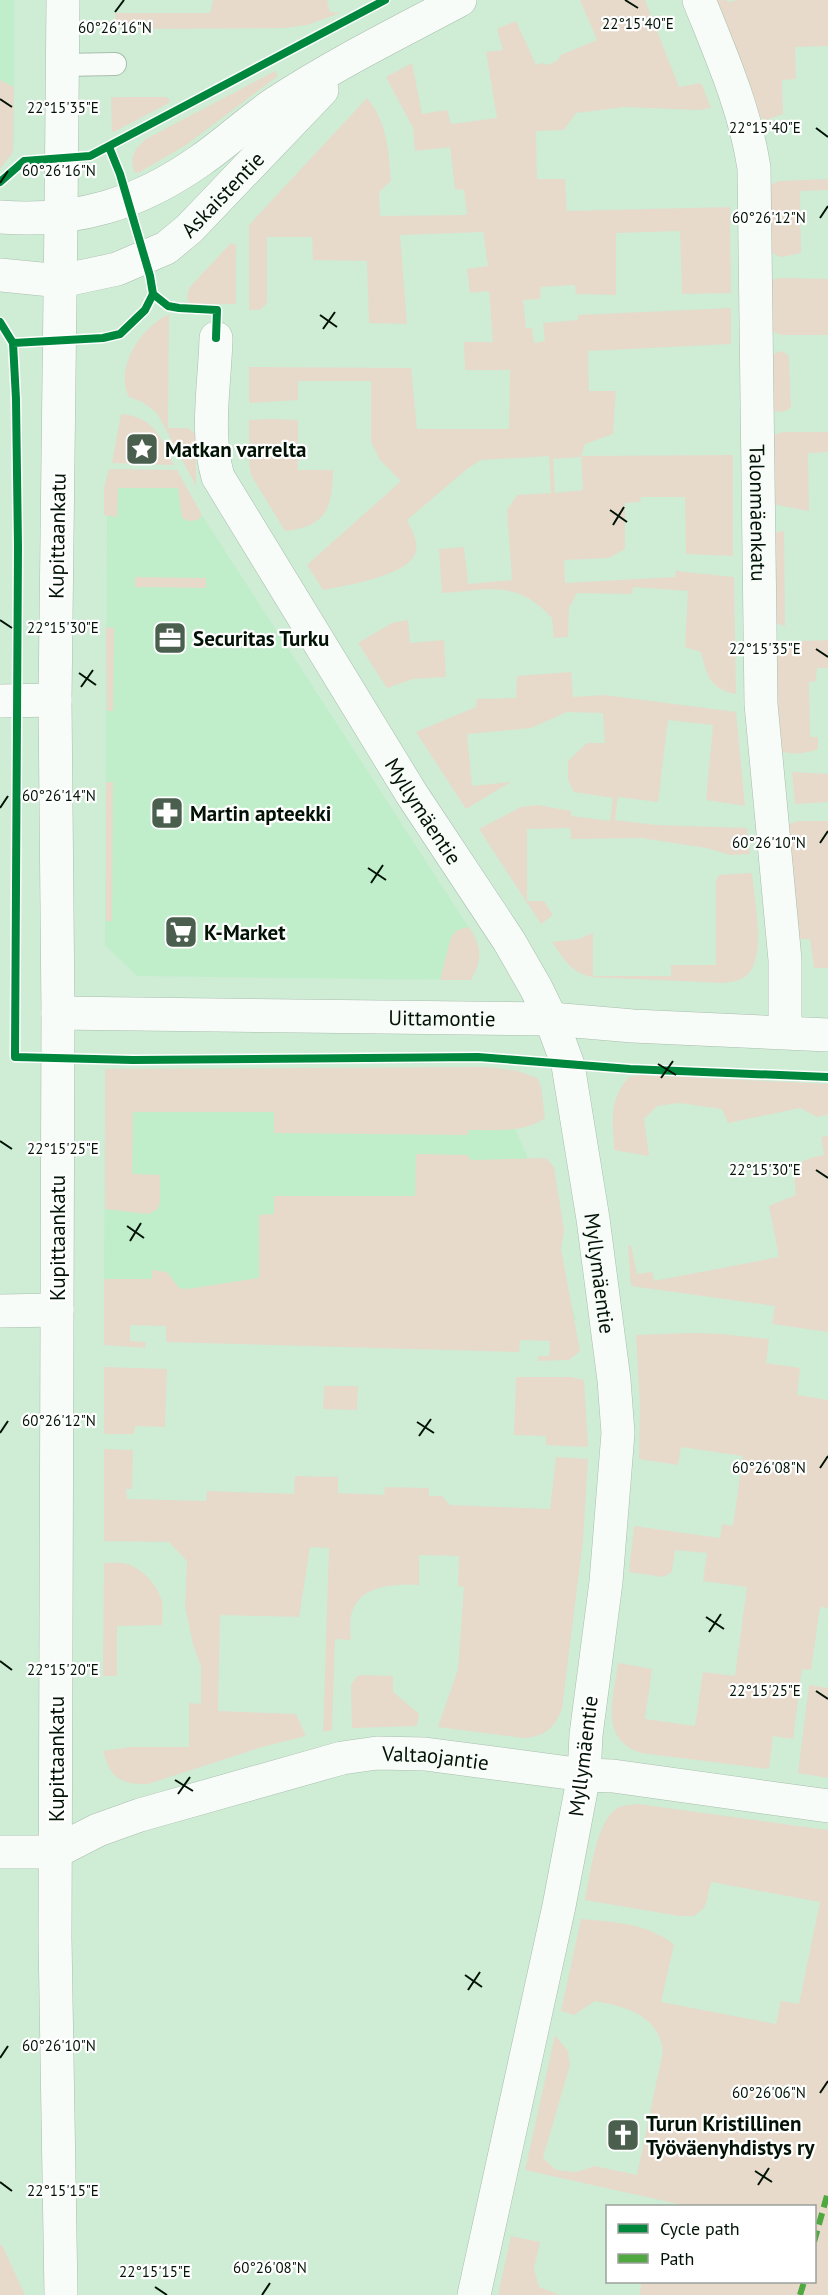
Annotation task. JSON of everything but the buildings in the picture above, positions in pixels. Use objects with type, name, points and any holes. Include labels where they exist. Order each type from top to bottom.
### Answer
[{"type":"street","name":"Kupittaankatu","points":[[61,2295],[56,2075],[55,1852],[58,1013],[55,700],[63,0]]},
{"type":"street","name":"Askaistentie","points":[[0,217],[61,217],[118,205],[150,192],[200,161],[277,103],[459,0]]},
{"type":"street","name":"Talonmäenkatu","points":[[699,0],[740,105],[750,140],[754,168],[761,704],[785,960],[784,1032]]},
{"type":"street","name":"Askaistentie","points":[[0,275],[61,281],[117,269],[166,248],[196,222],[300,111],[355,57]]},
{"type":"street","name":"Myllymäentie","points":[[216,338],[212,435],[213,460],[218,477],[411,793],[509,941],[536,988],[568,1065],[593,1219],[614,1380],[618,1433],[606,1582],[586,1735],[584,1775],[559,1906],[474,2295]]},
{"type":"street","points":[[0,701],[55,700]]},
{"type":"street","name":"Uittamontie","points":[[58,1013],[550,1019],[633,1026],[828,1035]]},
{"type":"street","points":[[0,1311],[57,1310]]},
{"type":"street","name":"Valtaojantie","points":[[55,1852],[98,1830],[140,1815],[342,1758],[377,1753],[425,1754],[584,1775],[613,1776],[828,1806]]},
{"type":"street","points":[[0,1852],[55,1852]]},
{"type":"lane","points":[[62,65],[115,64]]},
{"type":"shaded area","points":[[0,0],[14,0],[14,141],[13,152],[0,169]]},
{"type":"shaded area","points":[[213,0],[327,0],[330,12],[340,13],[307,25],[284,28],[127,29],[121,28],[116,23],[115,13],[210,13]]},
{"type":"shaded area","points":[[580,0],[645,0],[679,87],[701,83],[711,108],[699,110],[625,107],[576,113],[564,130],[536,131],[537,179],[565,179],[567,211],[730,207],[731,293],[682,294],[680,231],[616,233],[616,295],[576,294],[575,285],[541,287],[540,299],[523,300],[526,328],[532,328],[534,343],[545,341],[543,323],[578,320],[578,315],[731,308],[731,344],[588,351],[589,391],[616,391],[613,434],[585,444],[581,456],[733,455],[733,556],[686,554],[685,497],[641,497],[640,502],[625,503],[625,549],[609,558],[564,560],[565,583],[675,577],[676,571],[734,577],[736,694],[715,685],[708,674],[701,652],[685,647],[688,591],[633,587],[632,594],[577,593],[569,608],[568,637],[554,638],[552,618],[526,597],[514,592],[488,589],[442,593],[439,549],[464,547],[468,584],[512,580],[507,510],[517,495],[551,493],[549,456],[481,460],[467,469],[407,520],[414,534],[416,551],[412,559],[403,567],[376,578],[323,590],[307,565],[401,481],[379,459],[371,441],[371,381],[298,381],[298,400],[249,403],[249,367],[411,368],[417,429],[509,429],[510,370],[465,370],[464,342],[493,342],[489,291],[470,293],[467,269],[488,266],[483,232],[400,235],[407,324],[369,323],[367,261],[313,260],[312,237],[267,237],[267,303],[260,310],[249,310],[249,225],[367,98],[383,127],[389,159],[391,181],[379,192],[380,216],[467,215],[464,190],[455,189],[450,147],[415,151],[413,128],[386,77],[412,63],[422,114],[447,110],[451,124],[497,118],[486,52],[503,50],[497,29],[516,21],[536,65],[543,63],[547,65],[557,61],[561,55],[597,40]],"holes":[[[581,457],[583,490],[555,493],[553,459]]]},
{"type":"shaded area","points":[[716,0],[727,0],[728,2],[828,0],[828,46],[795,47],[796,79],[782,80],[783,114],[767,120],[757,117]]},
{"type":"shaded area","points":[[275,71],[278,76],[186,145],[135,173],[132,163],[134,154],[146,139]]},
{"type":"shaded area","points":[[0,80],[14,87],[13,152],[0,169]]},
{"type":"shaded area","points":[[166,97],[170,100],[169,103],[114,132],[112,131],[111,98]]},
{"type":"shaded area","points":[[828,179],[828,190],[800,191],[801,253],[781,257],[771,253],[768,186],[779,181]]},
{"type":"shaded area","points":[[231,243],[236,245],[236,304],[191,304],[187,299],[189,288]]},
{"type":"shaded area","points":[[781,278],[828,279],[828,335],[782,335],[771,331],[770,280]]},
{"type":"shaded area","points":[[169,314],[168,428],[188,428],[196,435],[196,486],[157,413],[142,402],[129,397],[125,386],[128,361],[140,338],[149,328]]},
{"type":"shaded area","points":[[782,351],[789,356],[791,408],[783,412],[772,411],[770,355]]},
{"type":"shaded area","points":[[121,414],[142,419],[149,424],[160,438],[174,465],[112,463]]},
{"type":"shaded area","points":[[249,420],[298,420],[298,470],[333,470],[331,495],[324,513],[318,520],[299,529],[285,531],[251,475]]},
{"type":"shaded area","points":[[783,432],[828,432],[828,452],[808,453],[809,511],[772,504],[771,436]]},
{"type":"shaded area","points":[[109,469],[177,470],[202,515],[198,520],[188,521],[182,518],[178,488],[118,488],[117,517],[104,515],[104,488]]},
{"type":"shaded area","points":[[107,485],[183,486],[477,940],[479,960],[471,980],[137,976],[105,945]]},
{"type":"shaded area","points":[[784,531],[785,626],[774,623],[773,533]]},
{"type":"shaded area","points":[[135,577],[206,578],[206,588],[135,587]]},
{"type":"shaded area","points":[[408,620],[410,643],[444,640],[446,677],[413,679],[387,688],[358,643],[392,623]]},
{"type":"shaded area","points":[[106,627],[114,628],[113,711],[107,711]]},
{"type":"shaded area","points":[[828,640],[828,668],[817,668],[816,681],[809,682],[810,737],[818,737],[818,749],[799,753],[779,751],[775,642]]},
{"type":"shaded area","points":[[571,672],[573,697],[604,695],[736,712],[745,806],[706,800],[713,725],[668,720],[658,802],[618,797],[615,820],[656,825],[747,828],[750,854],[730,855],[707,848],[641,838],[571,839],[570,828],[527,829],[527,901],[544,901],[553,915],[541,924],[479,829],[521,807],[538,805],[571,811],[571,816],[610,821],[613,798],[574,792],[568,780],[568,761],[587,743],[605,743],[603,713],[567,712],[531,728],[467,734],[472,786],[511,782],[466,809],[416,732],[476,707],[477,699],[516,698],[517,676]]},
{"type":"shaded area","points":[[792,772],[828,774],[828,802],[795,804]]},
{"type":"shaded area","points":[[106,782],[113,782],[112,921],[106,921]]},
{"type":"shaded area","points":[[798,821],[828,821],[828,968],[814,968],[810,939],[798,939],[786,825]]},
{"type":"shaded area","points":[[752,873],[758,943],[752,969],[740,979],[723,983],[592,977],[573,968],[552,942],[579,939],[593,933],[593,976],[671,976],[671,965],[716,965],[716,881],[719,875]]},
{"type":"shaded area","points":[[469,927],[479,947],[478,966],[471,980],[440,980],[451,937],[457,930]]},
{"type":"shaded area","points":[[487,1067],[518,1071],[537,1078],[541,1086],[545,1118],[519,1128],[469,1130],[467,1135],[274,1133],[274,1112],[133,1112],[132,1174],[160,1175],[158,1209],[148,1214],[105,1209],[105,1069]]},
{"type":"shaded area","points":[[643,1075],[828,1084],[828,1115],[817,1117],[800,1108],[728,1123],[722,1109],[679,1103],[657,1106],[644,1119],[649,1156],[614,1150],[613,1112],[618,1094],[629,1077]]},
{"type":"shaded area","points":[[105,1078],[515,1129],[531,1165],[576,1320],[104,1296]]},
{"type":"shaded area","points":[[828,1136],[828,1332],[772,1324],[775,1306],[631,1286],[628,1246],[631,1245],[637,1274],[652,1272],[654,1281],[779,1257],[769,1206],[796,1195],[795,1178],[798,1166],[807,1159],[824,1155],[821,1137]]},
{"type":"shaded area","points":[[416,1154],[467,1155],[471,1160],[546,1158],[554,1167],[564,1230],[561,1249],[580,1351],[569,1360],[538,1361],[538,1356],[549,1356],[550,1341],[520,1340],[519,1352],[166,1342],[166,1326],[130,1325],[130,1341],[146,1342],[145,1348],[104,1345],[104,1279],[152,1279],[152,1270],[167,1272],[179,1288],[187,1289],[259,1278],[259,1215],[274,1214],[274,1196],[415,1196]]},
{"type":"shaded area","points":[[693,1333],[769,1339],[766,1363],[800,1368],[797,1395],[828,1400],[828,1608],[820,1607],[811,1670],[802,1669],[793,1739],[773,1736],[769,1769],[641,1753],[628,1747],[619,1738],[614,1728],[612,1703],[618,1663],[652,1669],[645,1719],[695,1726],[703,1672],[735,1676],[747,1587],[703,1581],[707,1553],[675,1550],[672,1572],[663,1577],[629,1572],[634,1526],[720,1538],[722,1524],[733,1526],[743,1456],[681,1447],[678,1465],[639,1459],[640,1407],[636,1335]]},
{"type":"shaded area","points":[[104,1367],[167,1369],[165,1427],[135,1426],[134,1434],[104,1434]]},
{"type":"shaded area","points":[[516,1377],[570,1377],[584,1380],[588,1447],[546,1445],[546,1436],[514,1435]]},
{"type":"shaded area","points":[[324,1386],[358,1386],[357,1410],[323,1409]]},
{"type":"shaded area","points":[[104,1449],[133,1450],[132,1489],[126,1489],[127,1499],[206,1501],[207,1491],[294,1494],[295,1476],[338,1477],[338,1493],[384,1495],[385,1487],[429,1488],[429,1496],[442,1496],[450,1505],[550,1509],[556,1457],[588,1459],[583,1540],[562,1709],[552,1727],[537,1736],[523,1738],[438,1727],[458,1669],[464,1587],[458,1586],[459,1556],[419,1555],[419,1585],[392,1585],[366,1594],[359,1599],[352,1611],[351,1640],[335,1639],[332,1730],[323,1732],[329,1548],[310,1547],[299,1617],[220,1615],[218,1711],[296,1714],[306,1736],[262,1747],[148,1784],[131,1783],[118,1778],[109,1768],[103,1751],[131,1747],[189,1747],[189,1703],[201,1704],[201,1667],[193,1644],[185,1606],[187,1561],[169,1542],[104,1541]]},
{"type":"shaded area","points":[[104,1563],[124,1563],[133,1566],[153,1584],[162,1601],[162,1625],[117,1626],[117,1676],[103,1676]]},
{"type":"shaded area","points":[[357,1676],[393,1676],[393,1692],[419,1714],[417,1726],[352,1728],[351,1685]]},
{"type":"shaded area","points":[[809,1685],[828,1688],[828,1778],[798,1773]]},
{"type":"shaded area","points":[[638,1804],[828,1830],[828,2295],[640,2295],[641,2283],[816,2283],[816,2205],[682,2205],[525,2170],[555,2035],[568,2051],[570,2065],[543,2158],[556,2170],[576,2172],[595,2166],[637,2175],[663,2051],[655,2029],[648,2021],[629,2010],[595,2001],[574,2015],[561,2011],[581,1919],[642,1928],[674,1945],[661,2002],[776,2024],[781,2001],[799,2004],[820,1902],[711,1882],[705,1907],[694,1916],[679,1916],[585,1900],[595,1849],[605,1822],[612,1813],[627,1805]]},
{"type":"shaded area","points":[[511,2236],[540,2242],[534,2269],[539,2287],[560,2295],[498,2295]]},
{"type":"shaded area","points":[[0,2245],[2,2245],[25,2295],[0,2295]]},
{"type":"marked path","points":[[816,2235],[828,2192]]},
{"type":"marked path","points":[[800,2295],[804,2283]]},
{"type":"cycle path","points":[[0,182],[24,161],[90,156],[385,0]]},
{"type":"cycle path","points":[[13,343],[103,338],[120,334],[145,310],[153,294],[150,276],[120,174],[109,147]]},
{"type":"cycle path","points":[[153,294],[168,306],[217,310],[216,338]]},
{"type":"cycle path","points":[[0,322],[13,343],[16,399],[18,547],[15,1057],[133,1060],[478,1057],[630,1069],[828,1077]]},
{"type":"place","name":"Matkan varrelta","points":[[142,449]]},
{"type":"place","name":"Securitas Turku","points":[[170,638]]},
{"type":"place","name":"Martin apteekki","points":[[167,813]]},
{"type":"place","name":"K-Market","points":[[181,932]]},
{"type":"place","name":"Turun Kristillinen Työväenyhdistys ry","points":[[623,2135]]}]
